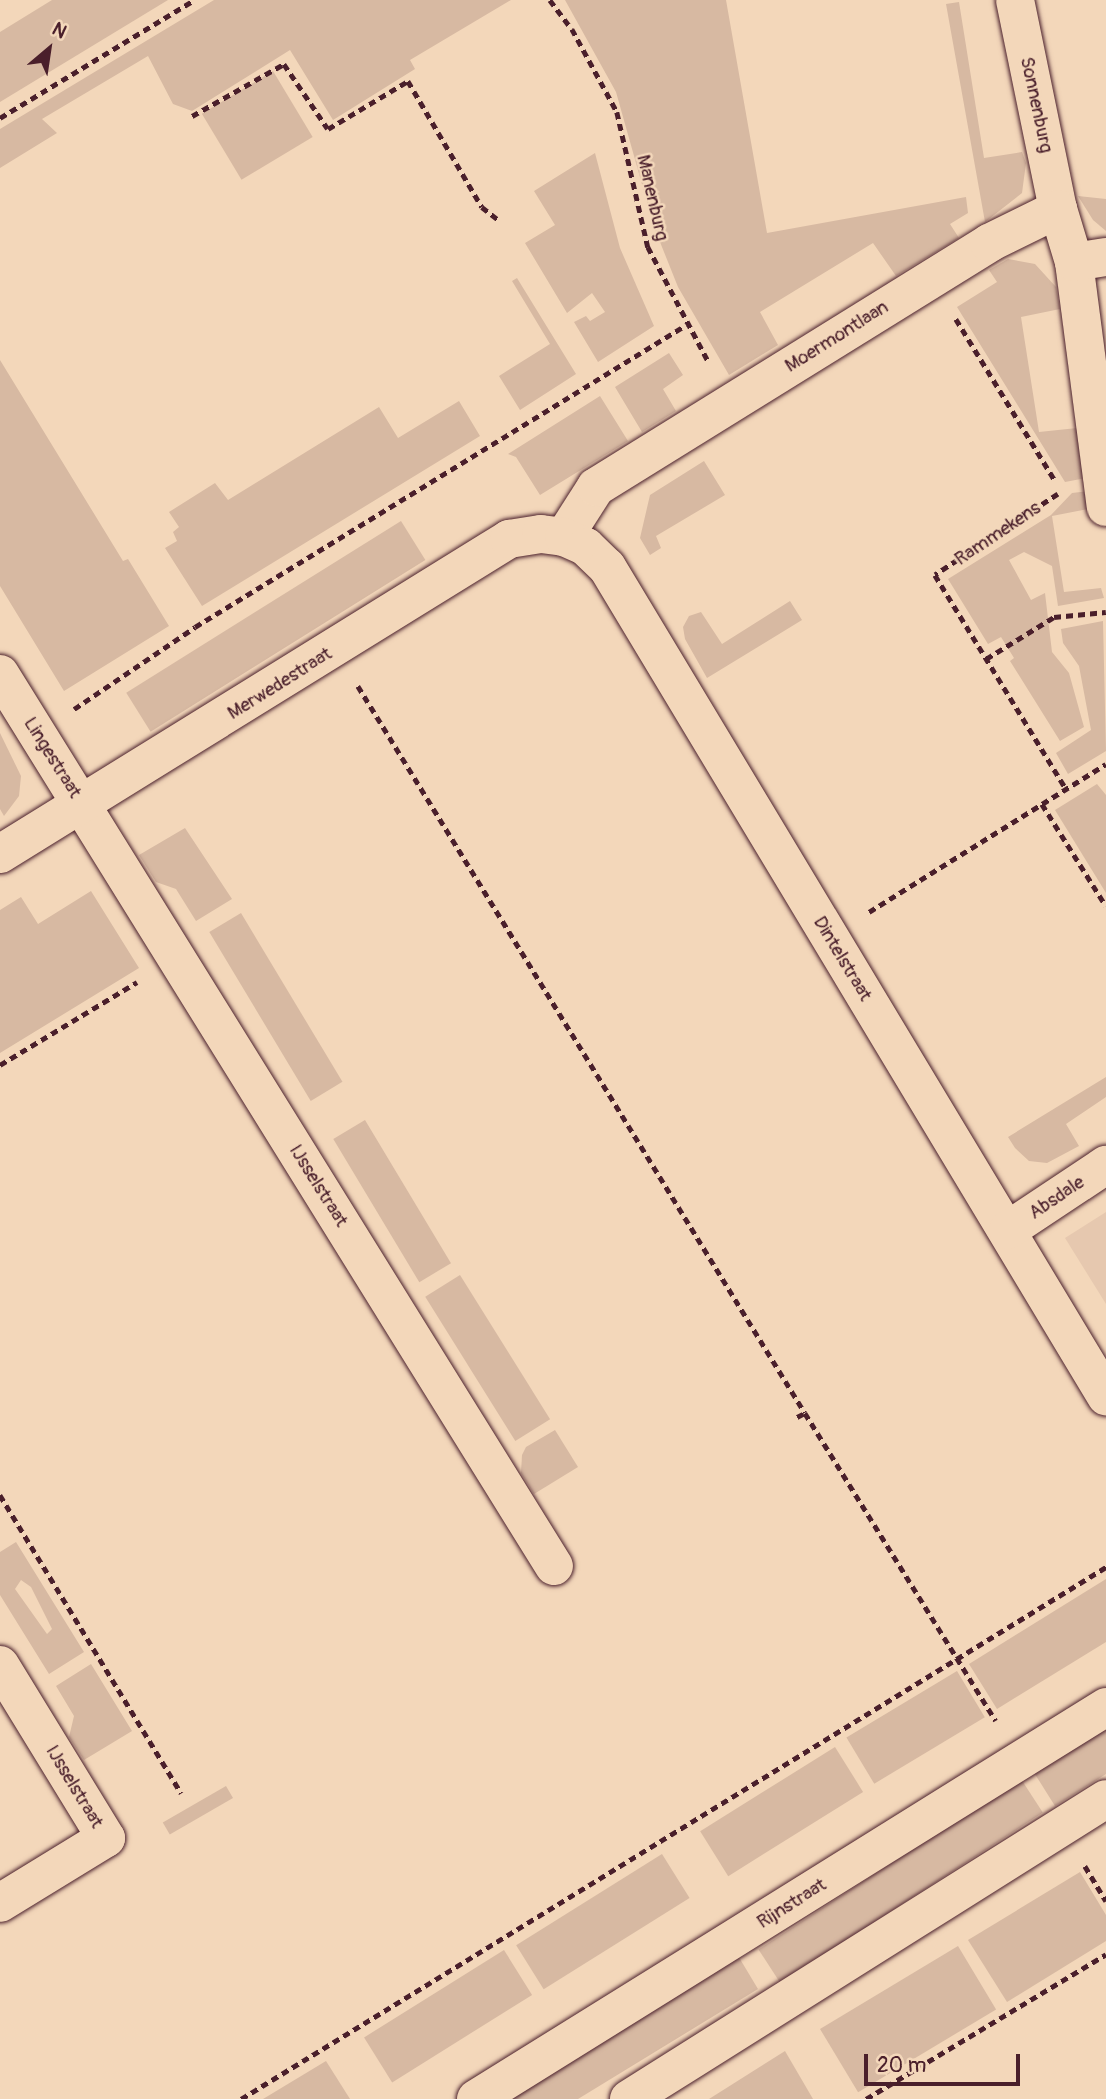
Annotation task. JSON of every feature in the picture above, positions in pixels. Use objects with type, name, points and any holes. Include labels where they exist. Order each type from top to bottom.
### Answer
[{"type":"street","name":"Sonnenburg","points":[[1015,0],[1058,209]]},
{"type":"street","points":[[1058,209],[1090,259],[1106,507]]},
{"type":"street","name":"Moermontlaan","points":[[564,537],[596,487],[989,243],[1058,209]]},
{"type":"street","name":"Merwedestraat","points":[[0,854],[336,650],[509,539],[541,534],[564,537]]},
{"type":"street","name":"Dintelstraat","points":[[564,537],[586,547],[607,567],[1106,1396]]},
{"type":"street","name":"Lingestraat","points":[[0,674],[82,806]]},
{"type":"street","name":"IJsselstraat","points":[[82,806],[554,1566]]},
{"type":"street","name":"Absdale","points":[[1008,1230],[1106,1165]]},
{"type":"street","name":"IJsselstraat","points":[[0,1665],[106,1838],[0,1903]]},
{"type":"street","name":"Rijnstraat","points":[[476,2099],[1106,1707]]},
{"type":"street","points":[[629,2099],[1106,1798]]},
{"type":"path","points":[[0,118],[194,0]]},
{"type":"path","name":"Manenburg","points":[[550,0],[572,29],[617,112],[648,247],[686,325],[733,400]]},
{"type":"path","points":[[192,116],[284,64],[328,129],[408,81],[482,207],[500,222]]},
{"type":"path","name":"Rammekens","points":[[932,278],[1062,491],[935,575],[1066,789]]},
{"type":"path","points":[[67,714],[195,627],[686,325]]},
{"type":"path","points":[[986,659],[1054,617],[1106,612]]},
{"type":"path","points":[[336,650],[1020,1760]]},
{"type":"path","points":[[828,937],[1106,764]]},
{"type":"path","points":[[1042,804],[1106,906]]},
{"type":"path","points":[[0,1065],[177,958]]},
{"type":"path","points":[[797,1417],[804,1413]]},
{"type":"path","points":[[0,1495],[181,1793]]},
{"type":"path","points":[[241,2099],[1106,1567]]},
{"type":"path","points":[[1061,1825],[1106,1901]]},
{"type":"path","points":[[866,2099],[1106,1954]]},
{"type":"shaded area","points":[[52,0],[168,0],[0,102],[0,32]]},
{"type":"shaded area","points":[[214,0],[511,0],[410,60],[415,69],[333,120],[290,50],[192,111],[173,104],[148,56],[42,119],[57,133],[0,168],[0,129]]},
{"type":"shaded area","points":[[565,0],[726,0],[767,233],[966,197],[968,213],[950,224],[959,238],[896,276],[873,243],[760,312],[778,345],[729,375],[678,287],[654,227],[616,92]]},
{"type":"shaded area","points":[[959,2],[984,158],[1022,152],[1026,163],[1022,193],[985,222],[946,4]]},
{"type":"shaded area","points":[[273,71],[313,137],[242,180],[202,114]]},
{"type":"shaded area","points":[[595,153],[620,248],[654,326],[598,362],[574,322],[586,316],[590,321],[605,312],[592,293],[567,313],[525,243],[555,225],[534,191]]},
{"type":"shaded area","points":[[1078,196],[1106,199],[1106,231],[1093,220]]},
{"type":"shaded area","points":[[1008,259],[1035,264],[1056,287],[1060,309],[1021,317],[1039,432],[1077,428],[1086,478],[1065,482],[957,307],[997,282],[989,270]]},
{"type":"shaded area","points":[[517,278],[576,374],[520,410],[499,376],[550,344],[512,281]]},
{"type":"shaded area","points":[[669,353],[683,375],[663,389],[676,411],[642,432],[615,387]]},
{"type":"shaded area","points":[[0,360],[123,561],[128,559],[169,626],[64,691],[0,586]]},
{"type":"shaded area","points":[[600,396],[628,441],[540,495],[516,457],[508,454]]},
{"type":"shaded area","points":[[459,401],[480,436],[202,606],[165,548],[177,541],[173,532],[179,527],[169,512],[215,483],[228,500],[379,407],[398,438]]},
{"type":"shaded area","points":[[704,461],[725,495],[656,536],[661,548],[650,555],[640,538],[650,495]]},
{"type":"shaded area","points":[[1089,491],[1088,509],[1052,516],[1064,592],[1101,588],[1104,598],[1058,606],[1052,566],[1024,552],[1009,560],[1031,600],[1045,593],[1052,652],[1069,673],[1084,727],[1060,741],[1010,661],[1014,658],[1001,637],[988,644],[948,579],[1051,515],[1072,493]]},
{"type":"shaded area","points":[[401,521],[425,560],[151,732],[126,693]]},
{"type":"shaded area","points":[[790,601],[802,620],[707,678],[685,639],[683,627],[689,616],[701,612],[722,644]]},
{"type":"shaded area","points":[[1103,621],[1106,751],[1068,774],[1056,753],[1091,730],[1079,666],[1063,643],[1061,629]]},
{"type":"shaded area","points":[[0,733],[21,776],[19,796],[4,816],[0,809]]},
{"type":"shaded area","points":[[1097,784],[1106,795],[1106,893],[1055,810]]},
{"type":"shaded area","points":[[185,828],[232,899],[196,921],[176,889],[156,882],[139,855]]},
{"type":"shaded area","points":[[91,891],[139,968],[0,1053],[0,910],[21,897],[38,924]]},
{"type":"shaded area","points":[[241,913],[342,1082],[311,1101],[209,932]]},
{"type":"shaded area","points":[[1106,1077],[1106,1097],[1066,1124],[1079,1146],[1047,1163],[1029,1161],[1015,1148],[1008,1137]]},
{"type":"shaded area","points":[[365,1120],[451,1263],[419,1282],[333,1139]]},
{"type":"shaded area","points":[[1106,1212],[1106,1304],[1065,1238]]},
{"type":"shaded area","points":[[460,1275],[550,1419],[515,1441],[425,1297]]},
{"type":"shaded area","points":[[555,1430],[578,1467],[534,1494],[521,1473],[522,1455],[526,1447]]},
{"type":"shaded area","points":[[16,1542],[84,1652],[49,1674],[0,1595],[0,1552]],"holes":[[[21,1580],[31,1587],[52,1629],[47,1634],[15,1589]]]},
{"type":"shaded area","points":[[1106,1579],[1106,1642],[997,1709],[969,1664]]},
{"type":"shaded area","points":[[91,1664],[132,1731],[84,1760],[69,1737],[74,1716],[56,1686]]},
{"type":"shaded area","points":[[957,1671],[985,1717],[874,1784],[846,1737]]},
{"type":"shaded area","points":[[1106,1726],[1106,1774],[1055,1806],[1033,1771]]},
{"type":"shaded area","points":[[835,1747],[863,1792],[728,1876],[700,1831]]},
{"type":"shaded area","points":[[1021,1779],[1043,1813],[780,1983],[758,1949]]},
{"type":"shaded area","points":[[226,1786],[233,1798],[170,1835],[163,1822]]},
{"type":"shaded area","points":[[662,1854],[690,1898],[544,1989],[516,1945]]},
{"type":"shaded area","points":[[1080,1872],[1106,1915],[1106,1941],[1007,2002],[968,1940]]},
{"type":"shaded area","points":[[958,1946],[996,2009],[858,2092],[820,2029]]},
{"type":"shaded area","points":[[504,1950],[532,1995],[392,2082],[364,2037]]},
{"type":"shaded area","points":[[737,1954],[758,1989],[578,2099],[499,2099]]},
{"type":"shaded area","points":[[785,2051],[813,2099],[709,2099]]},
{"type":"shaded area","points":[[326,2061],[350,2099],[263,2099]]}]
